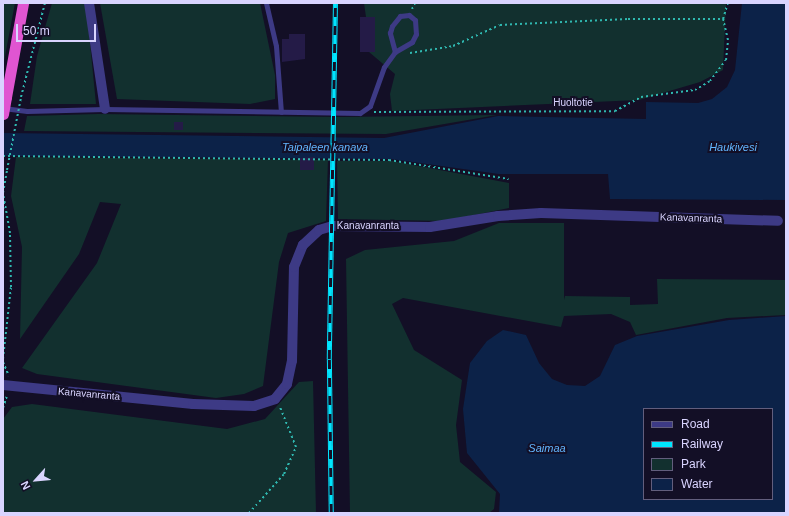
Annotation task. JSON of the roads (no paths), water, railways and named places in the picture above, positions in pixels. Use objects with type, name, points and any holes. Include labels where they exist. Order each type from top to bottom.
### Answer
[{"type":"highway","points":[[3,114],[23,3]]},
{"type":"street","points":[[89,3],[106,109]]},
{"type":"street","name":"Kanavanranta","points":[[3,385],[200,404],[254,406],[275,399],[287,384],[292,361],[294,267],[303,245],[319,230],[332,226],[430,227],[498,216],[541,213],[778,221]]},
{"type":"lane","points":[[266,3],[276,46],[281,112]]},
{"type":"lane","points":[[5,102],[27,111],[106,109],[360,113],[370,106],[384,67],[395,52],[412,42],[416,34],[415,20],[409,15],[400,16],[392,26],[390,33],[395,52]]},
{"type":"water","points":[[742,3],[786,3],[786,200],[610,199],[608,174],[499,174],[391,159],[3,156],[3,133],[384,138],[498,116],[646,119],[646,102],[698,103],[712,99],[727,87],[735,70]]},
{"type":"water","name":"Saimaa","points":[[786,316],[786,513],[499,513],[500,494],[467,453],[463,409],[470,363],[487,341],[503,330],[526,335],[539,363],[552,379],[567,385],[585,386],[600,376],[615,345],[637,336],[729,320]]},
{"type":"railway","points":[[331,513],[329,359],[335,3]]},
{"type":"water label","name":"Taipaleen kanava","points":[[325,147]]},
{"type":"water label","name":"Haukivesi","points":[[733,147]]}]
